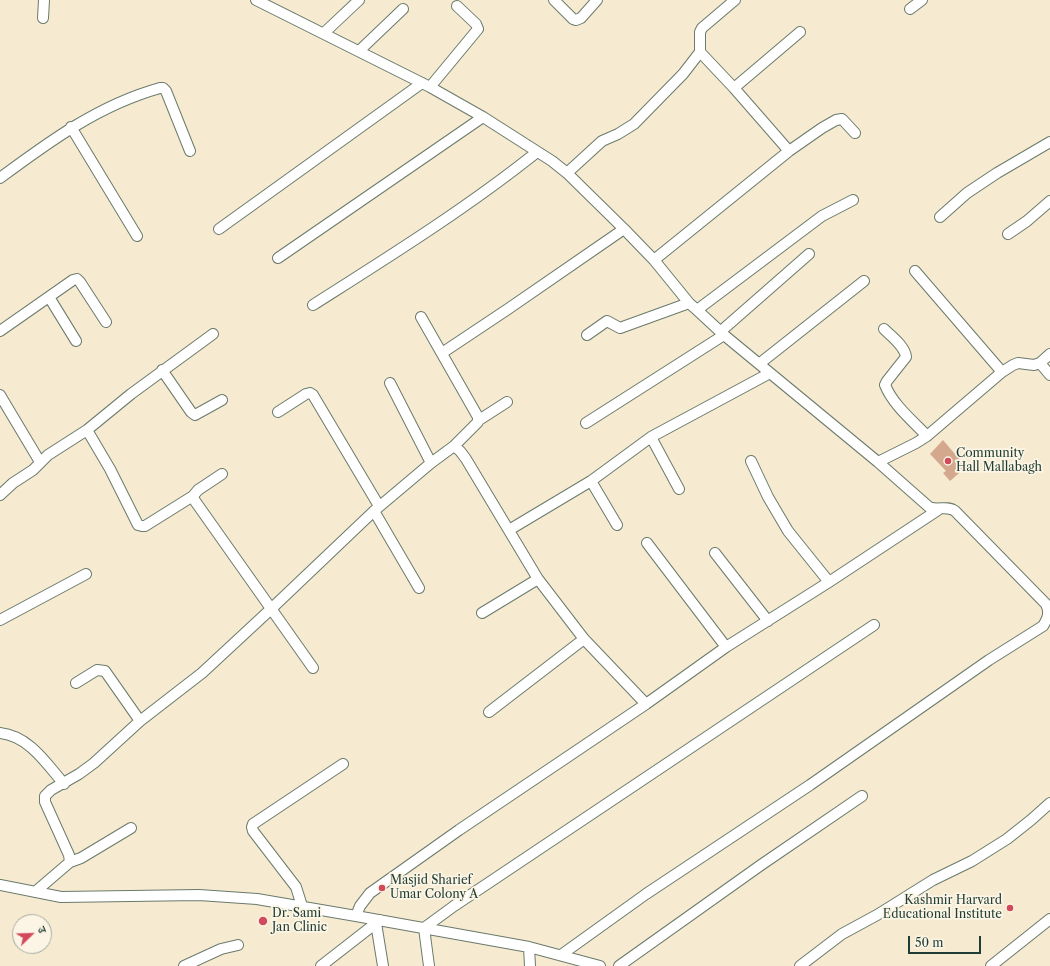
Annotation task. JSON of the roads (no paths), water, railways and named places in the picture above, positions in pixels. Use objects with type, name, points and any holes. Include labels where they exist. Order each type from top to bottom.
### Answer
[{"type":"street","points":[[42,18],[44,0]]},
{"type":"street","points":[[324,33],[358,0]]},
{"type":"street","points":[[554,0],[573,19],[576,20],[581,18],[597,0]]},
{"type":"street","points":[[567,173],[602,141],[627,129],[639,120],[683,74],[700,52],[700,32],[702,28],[735,0]]},
{"type":"street","points":[[910,9],[922,0]]},
{"type":"street","points":[[260,1],[426,85],[483,117],[567,173],[654,260],[689,303],[722,333],[878,462],[929,507],[938,510]]},
{"type":"street","points":[[219,229],[426,85],[478,29],[476,24],[457,6]]},
{"type":"street","points":[[359,51],[403,9]]},
{"type":"street","points":[[734,88],[800,32]]},
{"type":"street","points":[[700,52],[734,88],[789,151]]},
{"type":"street","points":[[0,178],[53,139],[90,116],[134,96],[163,88],[166,91],[190,151]]},
{"type":"street","points":[[278,258],[483,117]]},
{"type":"street","points":[[654,260],[789,151],[836,120],[842,119],[855,133]]},
{"type":"street","points":[[71,127],[137,236]]},
{"type":"street","points":[[940,217],[967,193],[997,173],[1050,142]]},
{"type":"street","points":[[314,305],[436,226],[512,172],[537,152]]},
{"type":"street","points":[[697,310],[822,216],[853,200]]},
{"type":"street","points":[[1008,234],[1027,221],[1050,201]]},
{"type":"street","points":[[442,353],[624,229]]},
{"type":"street","points":[[586,423],[722,333],[809,254]]},
{"type":"street","points":[[915,271],[1002,372]]},
{"type":"street","points":[[0,331],[73,280],[77,279],[106,322]]},
{"type":"street","points":[[759,364],[864,281]]},
{"type":"street","points":[[49,297],[76,341]]},
{"type":"street","points":[[587,335],[607,321],[620,328],[689,303]]},
{"type":"street","points":[[422,317],[479,420]]},
{"type":"street","points":[[884,329],[906,353],[906,357],[885,385],[894,401],[928,436]]},
{"type":"street","points":[[0,495],[13,483],[33,470],[48,455],[86,430],[162,370],[213,334]]},
{"type":"street","points":[[878,462],[928,436],[1002,372],[1013,365],[1034,365],[1040,363],[1050,354]]},
{"type":"street","points":[[1040,363],[1050,375]]},
{"type":"street","points":[[162,370],[191,412],[195,415],[222,400]]},
{"type":"street","points":[[509,530],[591,481],[651,437],[770,373]]},
{"type":"street","points":[[390,383],[431,463]]},
{"type":"street","points":[[278,412],[306,394],[310,393],[313,395],[419,588]]},
{"type":"street","points":[[0,395],[40,462]]},
{"type":"street","points":[[70,862],[69,855],[45,802],[45,796],[51,790],[64,784],[94,763],[140,721],[202,673],[376,509],[431,463],[454,446],[479,420],[507,402]]},
{"type":"street","points":[[86,430],[110,469],[138,525],[145,526],[193,496],[198,490],[222,474]]},
{"type":"street","points":[[651,437],[679,489]]},
{"type":"street","points":[[454,446],[466,459],[538,579],[584,639],[646,704]]},
{"type":"street","points":[[751,461],[759,481],[785,525],[829,582]]},
{"type":"street","points":[[591,481],[617,525]]},
{"type":"street","points":[[193,496],[198,507],[313,668]]},
{"type":"street","points":[[356,916],[360,906],[370,893],[460,830],[646,704],[726,647],[829,582],[938,510],[952,508],[1046,604],[1049,610],[1046,628],[989,660],[810,785],[646,894],[561,955]]},
{"type":"street","points":[[647,543],[726,647]]},
{"type":"street","points":[[716,553],[768,621]]},
{"type":"street","points":[[0,620],[86,574]]},
{"type":"street","points":[[482,613],[538,579]]},
{"type":"street","points":[[424,928],[460,902],[874,626]]},
{"type":"street","points":[[490,712],[584,639]]},
{"type":"street","points":[[76,683],[97,670],[105,671],[140,721]]},
{"type":"street","points":[[0,733],[10,734],[20,739],[38,753],[64,784]]},
{"type":"street","points":[[302,906],[300,895],[296,887],[253,831],[252,827],[254,824],[343,764]]},
{"type":"street","points":[[619,966],[761,865],[862,796]]},
{"type":"street","points":[[800,966],[842,934],[877,915],[933,880],[972,861],[1007,839],[1023,827],[1050,802]]},
{"type":"street","points":[[35,892],[70,862],[81,858],[131,828]]},
{"type":"street","points":[[0,885],[61,897],[200,895],[257,899],[356,916],[378,922],[424,928],[529,947],[600,966]]},
{"type":"street","points":[[991,966],[1050,919]]},
{"type":"street","points":[[321,966],[378,922]]},
{"type":"street","points":[[378,922],[382,966]]},
{"type":"street","points":[[424,928],[429,966]]},
{"type":"street","points":[[184,966],[221,949],[238,946]]},
{"type":"street","points":[[529,947],[530,966]]},
{"type":"place","name":"Community Hall Mallabagh","points":[[948,461]]},
{"type":"place","name":"Masjid Sharief Umar Colony A","points":[[382,888]]},
{"type":"place","name":"Kashmir Harvard Educational Institute","points":[[1010,908]]},
{"type":"place","name":"Dr. Sami Jan Clinic","points":[[263,921]]}]
